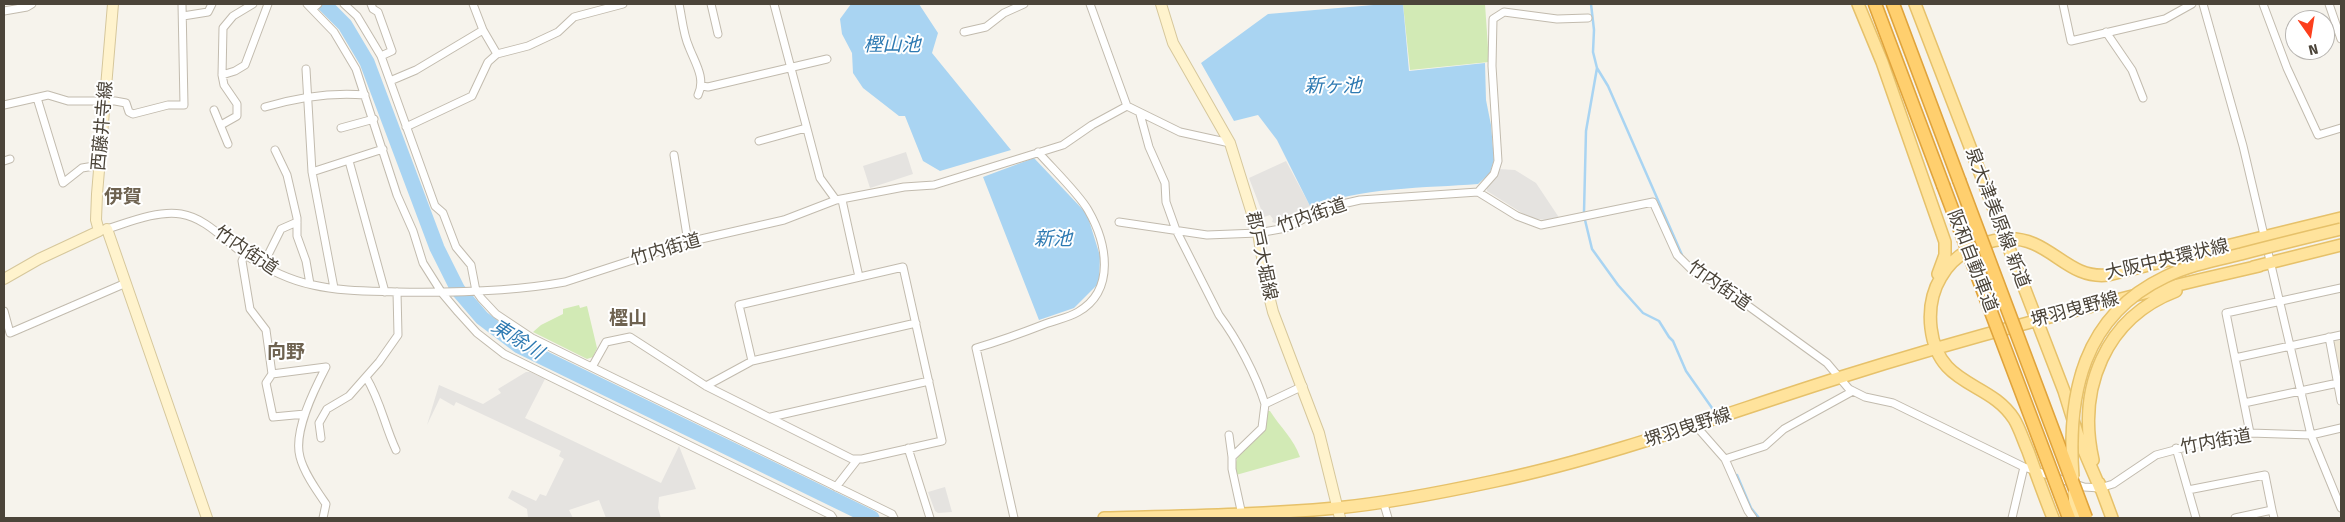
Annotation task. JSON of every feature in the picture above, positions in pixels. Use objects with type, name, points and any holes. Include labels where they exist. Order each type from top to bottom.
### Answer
[{"type":"highway","points":[[1866,4],[1898,67]]},
{"type":"highway","name":"阪和自動車道","points":[[1875,4],[2069,518]]},
{"type":"highway","name":"阪和自動車道","points":[[1893,4],[2086,518]]},
{"type":"highway","points":[[1902,4],[1932,91],[1945,141]]},
{"type":"main road","name":"西藤井寺線","points":[[113,4],[96,220],[103,230],[126,283],[207,518]]},
{"type":"main road","name":"郡戸大堀線","points":[[1161,4],[1173,43],[1230,143],[1258,233],[1273,312],[1320,433],[1340,513]]},
{"type":"main road","points":[[1858,4],[1882,62],[1945,242],[1945,255],[1935,291]]},
{"type":"main road","name":"泉大津美原線 新道","points":[[1915,4],[2036,320],[2079,439],[2100,488]]},
{"type":"main road","name":"大阪中央環状線","points":[[2053,518],[2030,469],[2017,425],[2009,412],[1992,398],[1955,375],[1945,364],[1936,349],[1930,322],[1935,291],[1946,269],[1958,257],[1977,246],[2005,239],[2036,244],[2075,269],[2088,275],[2101,276],[2341,218]]},
{"type":"main road","name":"大阪中央環状線","points":[[2076,518],[2072,452],[2074,400],[2079,378],[2088,354],[2097,337],[2114,315],[2141,291],[2176,272],[2341,229]]},
{"type":"main road","points":[[4,279],[39,259],[103,230]]},
{"type":"main road","name":"大阪中央環状線","points":[[2112,518],[2100,488],[2089,437],[2090,395],[2097,369],[2116,335],[2138,312],[2162,296],[2265,264],[2341,246]]},
{"type":"main road","name":"堺羽曳野線","points":[[1104,518],[1340,513],[1383,501],[1540,471],[1603,455],[1838,378],[2036,320],[2118,298],[2265,264]]},
{"type":"street","points":[[4,11],[27,7],[32,4]]},
{"type":"street","points":[[4,105],[48,95],[68,101],[126,103],[129,112],[133,114],[168,105],[184,105],[182,4]]},
{"type":"street","points":[[183,16],[208,12],[212,4]]},
{"type":"street","points":[[221,125],[237,116],[237,104],[224,85],[222,75],[223,28],[233,16],[253,4]]},
{"type":"street","points":[[222,75],[235,71],[245,65],[268,4]]},
{"type":"street","points":[[344,4],[357,16],[381,56],[435,206],[443,213],[456,247],[471,265],[474,291],[487,306],[532,338],[894,517]]},
{"type":"street","points":[[371,4],[373,9],[378,12],[392,51],[381,56]]},
{"type":"street","points":[[473,4],[483,30],[497,54]]},
{"type":"street","points":[[406,127],[472,96],[488,62],[497,54],[528,46],[558,32],[574,17],[623,4]]},
{"type":"street","points":[[679,4],[688,46],[696,61],[702,86],[698,95]]},
{"type":"street","points":[[711,4],[718,34]]},
{"type":"street","points":[[774,4],[820,178],[839,200],[859,276]]},
{"type":"street","points":[[964,32],[986,27],[1004,13],[1024,4]]},
{"type":"street","points":[[1090,4],[1127,106],[1180,132],[1230,143]]},
{"type":"street","points":[[2062,4],[2071,41],[2165,19],[2192,4]]},
{"type":"street","points":[[2203,4],[2243,146],[2264,237],[2265,264],[2279,302],[2311,435],[2341,508]]},
{"type":"street","points":[[2263,4],[2287,68],[2318,135],[2341,128]]},
{"type":"street","points":[[2329,4],[2341,35]]},
{"type":"street","points":[[313,6],[346,50],[374,120],[423,263],[444,293],[477,333],[504,354],[831,515],[833,518]]},
{"type":"street","points":[[1478,192],[1494,174],[1498,160],[1492,66],[1494,19],[1504,12],[1557,19],[1588,18]]},
{"type":"street","points":[[390,81],[416,70],[483,30]]},
{"type":"street","points":[[2106,32],[2132,70],[2143,98]]},
{"type":"street","points":[[702,86],[708,87],[827,59]]},
{"type":"street","points":[[306,69],[312,172],[334,288]]},
{"type":"street","points":[[264,107],[307,96],[339,93],[365,96]]},
{"type":"street","points":[[37,98],[63,182],[82,168],[100,165]]},
{"type":"street","name":"竹内街道","points":[[103,230],[164,214],[180,213],[198,218],[245,254],[279,275],[310,284],[334,288],[384,292],[444,293],[565,282],[688,242],[784,220],[839,200],[904,187],[934,185],[1063,145],[1092,125],[1127,106]]},
{"type":"street","points":[[214,110],[228,144]]},
{"type":"street","points":[[1140,114],[1149,148],[1165,183],[1166,202],[1176,230],[1219,315],[1228,327],[1256,381],[1265,404],[1262,428],[1232,457]]},
{"type":"street","points":[[341,128],[374,120]]},
{"type":"street","points":[[759,141],[806,128]]},
{"type":"street","points":[[275,150],[287,175],[297,222],[297,236],[306,261],[310,284]]},
{"type":"street","points":[[312,172],[383,150]]},
{"type":"street","points":[[1014,518],[976,348],[1011,338],[1078,312],[1098,292],[1104,283],[1104,252],[1088,208],[1038,152]]},
{"type":"street","points":[[674,155],[688,242]]},
{"type":"street","points":[[349,160],[384,292]]},
{"type":"street","name":"竹内街道","points":[[1119,222],[1207,235],[1258,233],[1286,228],[1325,208],[1360,200],[1478,192],[1517,216],[1541,225],[1653,202],[1677,255],[1694,272],[1718,284],[1827,363],[1838,378],[1853,391],[1873,399],[1893,403],[2030,469],[2084,487],[2100,488],[2113,484],[2143,462],[2176,448],[2250,434],[2311,435],[2341,428]]},
{"type":"street","points":[[263,265],[281,229],[297,222]]},
{"type":"street","points":[[245,254],[242,262],[250,309],[266,330],[272,374],[266,383],[272,416],[305,414]]},
{"type":"street","points":[[752,361],[739,305],[903,267],[942,441],[857,460],[836,487]]},
{"type":"street","points":[[4,311],[10,333],[126,283]]},
{"type":"street","points":[[2250,434],[2226,314],[2341,288]]},
{"type":"street","points":[[320,438],[319,423],[326,410],[349,396],[398,335],[397,292]]},
{"type":"street","points":[[706,386],[752,361],[916,323]]},
{"type":"street","points":[[2235,358],[2341,335]]},
{"type":"street","points":[[592,367],[606,342],[630,337],[706,386],[857,460]]},
{"type":"street","points":[[2329,337],[2339,381],[2341,401]]},
{"type":"street","points":[[272,374],[326,367],[301,420],[299,457],[318,494],[326,504],[323,518]]},
{"type":"street","points":[[366,377],[378,397],[387,431],[396,450]]},
{"type":"street","points":[[771,417],[929,381]]},
{"type":"street","points":[[2244,403],[2339,381]]},
{"type":"street","points":[[1265,404],[1303,386]]},
{"type":"street","points":[[1725,459],[1764,446],[1784,429],[1853,391]]},
{"type":"street","points":[[1696,426],[1725,459],[1748,511],[1753,518]]},
{"type":"street","points":[[1229,435],[1232,469],[1243,516]]},
{"type":"street","points":[[908,448],[930,518]]},
{"type":"street","points":[[2176,448],[2196,518]]},
{"type":"street","points":[[2012,518],[2030,469]]},
{"type":"street","points":[[2188,490],[2265,475],[2274,518]]},
{"type":"street","points":[[1383,501],[1388,518]]},
{"type":"street","points":[[2235,518],[2272,510]]},
{"type":"shaded area","points":[[906,152],[913,174],[870,188],[863,166]]},
{"type":"shaded area","points":[[1286,161],[1310,206],[1275,223],[1272,222],[1273,219],[1270,215],[1264,217],[1249,178]]},
{"type":"shaded area","points":[[1499,169],[1515,170],[1536,183],[1560,219],[1530,218],[1487,191],[1487,187]]},
{"type":"shaded area","points":[[2341,340],[2341,376],[2333,345],[2334,341]]},
{"type":"shaded area","points":[[526,372],[545,379],[525,418],[661,483],[679,446],[696,489],[659,497],[658,508],[661,518],[606,518],[599,500],[569,510],[573,518],[528,518],[527,509],[508,498],[512,490],[536,501],[540,494],[546,496],[564,459],[559,456],[561,451],[456,402],[454,406],[440,398],[427,425],[439,385],[483,404],[501,393],[498,389]]},
{"type":"shaded area","points":[[945,487],[952,512],[938,513],[935,511],[928,492]]},
{"type":"green space","points":[[1403,4],[1485,4],[1489,62],[1410,70]]},
{"type":"green space","points":[[579,305],[580,308],[587,306],[597,348],[593,357],[587,359],[533,332],[541,325],[563,314],[563,309]]},
{"type":"green space","points":[[1267,411],[1270,411],[1291,439],[1300,457],[1236,475],[1238,457],[1257,435]]},
{"type":"water","name":"樫山池","points":[[851,4],[919,4],[938,33],[932,53],[1011,150],[940,171],[923,161],[905,116],[899,116],[863,88],[853,73],[852,53],[842,34],[840,19]]},
{"type":"water","name":"新ヶ池","points":[[1403,4],[1409,71],[1485,63],[1486,100],[1491,125],[1494,160],[1490,173],[1478,184],[1370,192],[1329,201],[1311,208],[1277,140],[1258,115],[1234,121],[1201,63],[1268,14]]},
{"type":"water","name":"新池","points":[[1034,158],[1087,214],[1100,256],[1099,283],[1074,308],[1039,320],[983,177]]},
{"type":"waterway","name":"東除川","points":[[324,4],[345,25],[367,62],[437,248],[458,290],[482,318],[519,346],[872,518]]},
{"type":"waterway","points":[[1591,4],[1594,30],[1593,52],[1597,68],[1608,86],[1682,255]]},
{"type":"waterway","points":[[1584,212],[1586,131],[1597,68]]},
{"type":"waterway","points":[[1585,220],[1592,249],[1618,285],[1643,313],[1659,321],[1673,341],[1686,371],[1712,408]]},
{"type":"waterway","points":[[1737,475],[1751,508],[1759,518]]},
{"type":"district","name":"伊賀","points":[[123,198]]},
{"type":"district","name":"樫山","points":[[628,319]]},
{"type":"district","name":"向野","points":[[286,353]]}]
